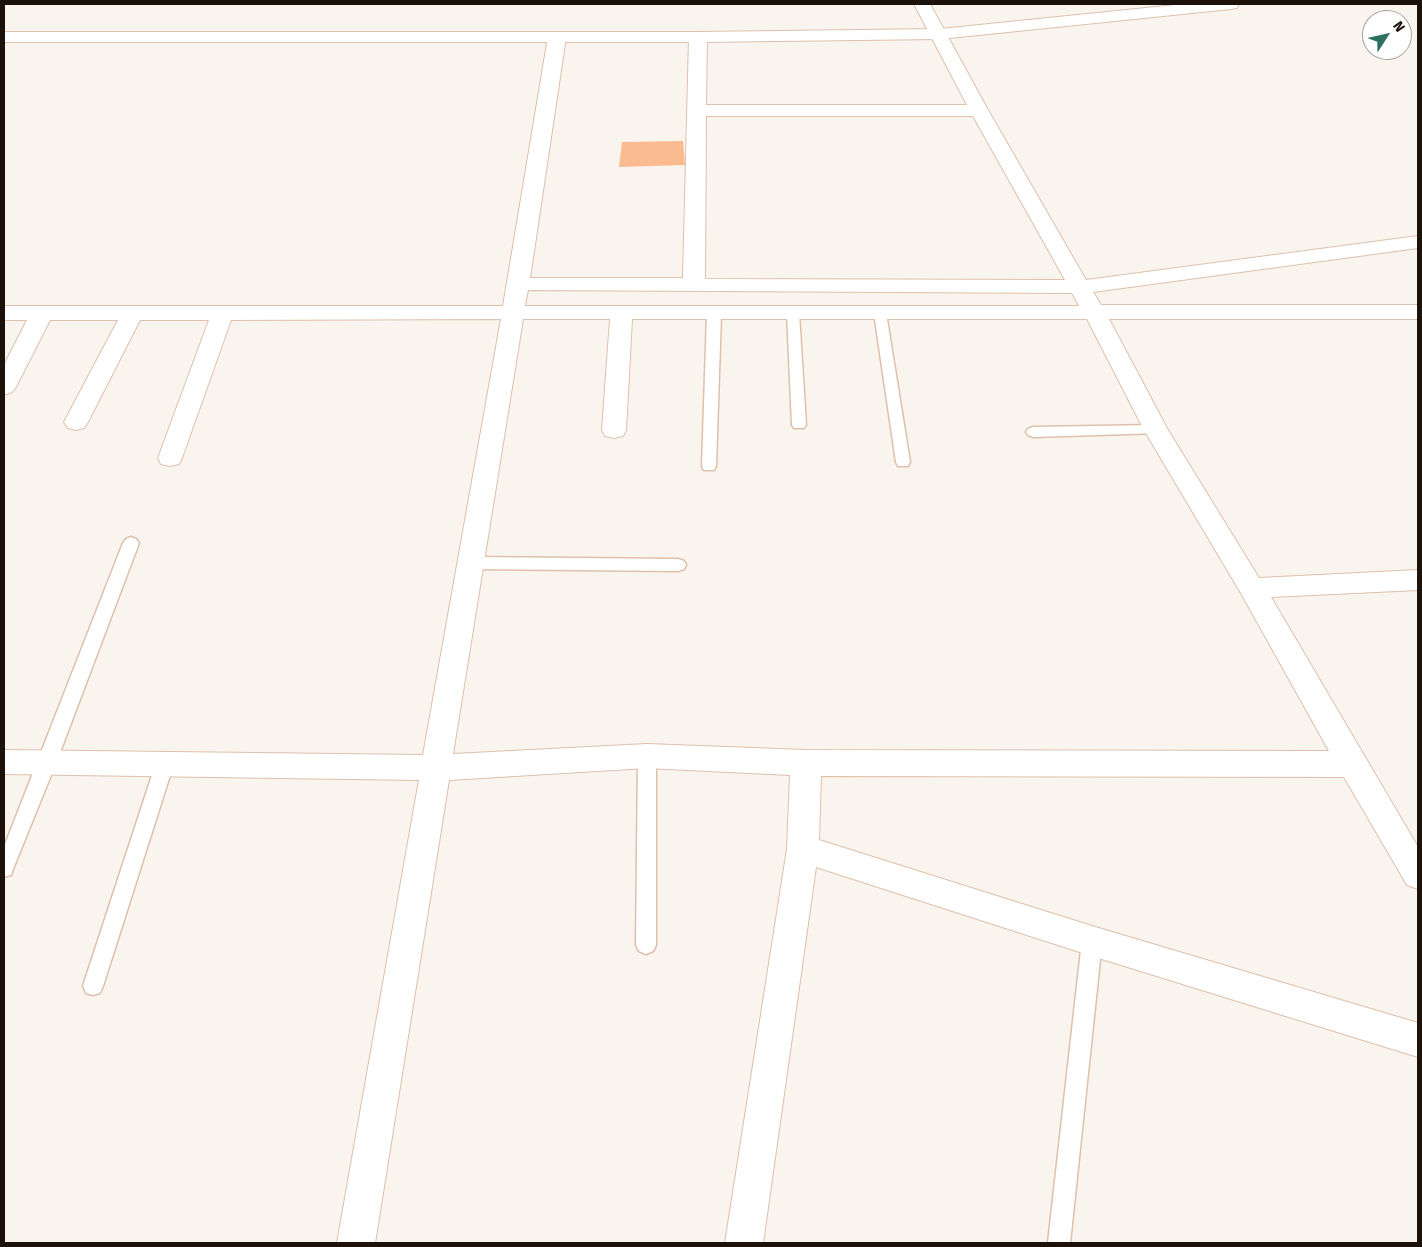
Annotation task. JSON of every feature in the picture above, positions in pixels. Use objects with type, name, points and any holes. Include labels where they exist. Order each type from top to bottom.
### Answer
[{"type":"street","points":[[922,4],[940,34],[979,110],[1095,314],[1156,430],[1252,588],[1352,764],[1418,875]]},
{"type":"street","points":[[4,37],[698,37],[940,34],[1231,4]]},
{"type":"street","points":[[356,1243],[518,284],[557,37]]},
{"type":"street","points":[[694,286],[698,37]]},
{"type":"street","points":[[697,111],[979,110]]},
{"type":"street","points":[[518,284],[1078,287],[1418,242]]},
{"type":"street","points":[[4,313],[1095,314],[1418,312]]},
{"type":"street","points":[[4,387],[42,313]]},
{"type":"street","points":[[76,422],[132,313]]},
{"type":"street","points":[[170,458],[222,314]]},
{"type":"street","points":[[614,430],[621,314]]},
{"type":"street","points":[[1252,588],[1418,580]]},
{"type":"street","points":[[4,762],[164,766],[435,768],[646,756],[806,762],[1352,764]]},
{"type":"street","points":[[744,1243],[804,849],[806,762]]},
{"type":"street","points":[[804,849],[1092,942],[1418,1040]]},
{"type":"lane","points":[[793,313],[799,425]]},
{"type":"lane","points":[[880,313],[903,462]]},
{"type":"lane","points":[[709,466],[714,314]]},
{"type":"lane","points":[[1033,432],[1156,430]]},
{"type":"lane","points":[[4,869],[47,763],[131,543]]},
{"type":"lane","points":[[471,563],[678,565]]},
{"type":"lane","points":[[646,756],[646,945]]},
{"type":"lane","points":[[94,986],[164,766]]},
{"type":"lane","points":[[1059,1243],[1092,942]]},
{"type":"shaded area","points":[[683,141],[685,165],[619,167],[622,142]]}]
